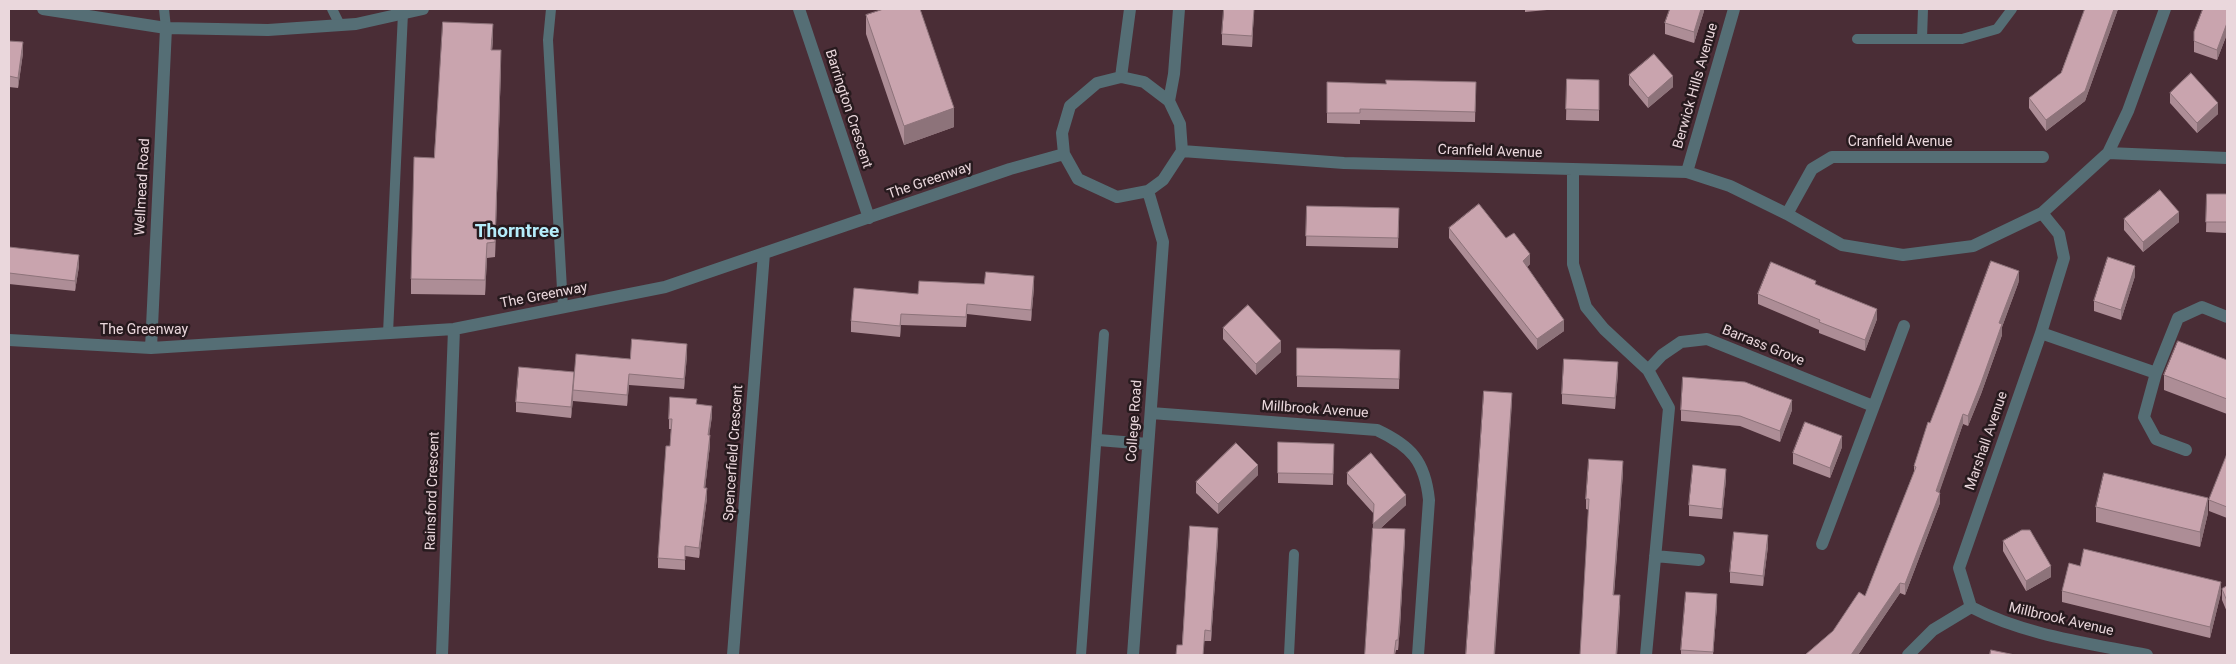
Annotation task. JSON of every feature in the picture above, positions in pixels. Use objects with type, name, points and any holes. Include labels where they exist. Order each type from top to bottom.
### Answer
[{"type":"street","points":[[43,9],[166,28],[268,30],[356,24],[423,9]]},
{"type":"street","name":"Barrington Crescent","points":[[799,9],[869,218]]},
{"type":"street","points":[[1121,77],[1130,9]]},
{"type":"street","points":[[1169,100],[1174,74],[1179,9]]},
{"type":"street","name":"Berwick Hills Avenue","points":[[1687,172],[1734,9]]},
{"type":"street","points":[[2164,9],[2128,111],[2108,153],[2227,158]]},
{"type":"street","name":"Wellmead Road","points":[[151,348],[166,28]]},
{"type":"street","points":[[1121,77],[1144,82],[1169,100],[1180,124],[1182,151],[1163,180],[1148,191],[1117,197],[1078,179],[1064,154],[1062,133],[1070,106],[1096,83],[1121,77]]},
{"type":"street","name":"Cranfield Avenue","points":[[1182,151],[1344,163],[1687,172],[1730,186],[1788,214],[1842,245],[1903,255],[1973,246],[2042,213],[2108,153]]},
{"type":"street","name":"The Greenway","points":[[9,340],[151,348],[454,329],[665,286],[1010,169],[1064,154]]},
{"type":"street","name":"Cranfield Avenue","points":[[1788,214],[1812,169],[1832,157],[2043,157]]},
{"type":"street","points":[[1573,169],[1574,264],[1586,307],[1604,329],[1648,370],[1669,408],[1646,655]]},
{"type":"street","name":"College Road","points":[[1133,655],[1163,242],[1148,191]]},
{"type":"street","name":"Marshall Avenue","points":[[1971,607],[1959,568],[2041,333],[2064,258],[2058,234],[2042,213]]},
{"type":"street","name":"Spencerfield Crescent","points":[[733,655],[764,253]]},
{"type":"street","points":[[2186,450],[2156,439],[2144,418],[2156,373],[2178,318],[2202,307],[2227,317]]},
{"type":"street","points":[[1822,544],[1904,326]]},
{"type":"street","name":"Rainsford Crescent","points":[[442,655],[454,329]]},
{"type":"street","points":[[2041,333],[2156,373]]},
{"type":"street","name":"Barrass Grove","points":[[1648,370],[1662,355],[1681,342],[1707,339],[1873,406]]},
{"type":"street","name":"Millbrook Avenue","points":[[1151,413],[1377,430],[1400,441],[1416,458],[1427,478],[1429,500],[1418,655]]},
{"type":"street","points":[[1098,440],[1148,444]]},
{"type":"street","points":[[1655,556],[1699,560]]},
{"type":"street","points":[[1908,655],[1933,630],[1971,607]]},
{"type":"street","name":"Millbrook Avenue","points":[[1971,607],[1995,620],[2029,630],[2147,655]]},
{"type":"lane","points":[[164,9],[166,28]]},
{"type":"lane","points":[[332,9],[340,25]]},
{"type":"lane","points":[[551,9],[548,40],[563,307]]},
{"type":"lane","points":[[1922,39],[1923,9]]},
{"type":"lane","points":[[1857,39],[1962,39],[1996,29],[2012,9]]},
{"type":"lane","points":[[388,333],[403,13]]},
{"type":"lane","points":[[1081,655],[1098,440],[1104,334]]},
{"type":"lane","points":[[1289,655],[1294,554]]},
{"type":"building","points":[[884,9],[920,9],[954,108],[904,126],[866,15]]},
{"type":"building","points":[[1224,9],[1254,9],[1252,36],[1222,34]]},
{"type":"building","points":[[1670,9],[1701,9],[1694,32],[1665,23]]},
{"type":"building","points":[[2085,9],[2114,9],[2085,91],[2046,120],[2029,98],[2061,73]]},
{"type":"building","points":[[2203,9],[2227,9],[2227,23],[2217,50],[2194,41],[2194,32]]},
{"type":"building","points":[[443,22],[493,24],[491,50],[501,50],[495,242],[487,243],[485,280],[411,279],[414,157],[434,158]]},
{"type":"building","points":[[9,41],[23,42],[18,78],[9,76]]},
{"type":"building","points":[[1654,54],[1673,76],[1648,98],[1629,75]]},
{"type":"building","points":[[2191,73],[2218,103],[2197,123],[2170,93]]},
{"type":"building","points":[[1567,79],[1599,80],[1599,110],[1566,109]]},
{"type":"building","points":[[1386,80],[1476,82],[1475,112],[1360,109],[1360,113],[1327,113],[1327,82],[1386,84]]},
{"type":"building","points":[[2160,190],[2179,212],[2143,242],[2124,219]]},
{"type":"building","points":[[2207,194],[2227,194],[2227,222],[2206,222]]},
{"type":"building","points":[[1479,204],[1506,238],[1514,233],[1530,254],[1523,261],[1564,320],[1537,339],[1449,228]]},
{"type":"building","points":[[1307,206],[1399,208],[1398,238],[1306,236]]},
{"type":"building","points":[[9,247],[79,255],[75,281],[9,273]]},
{"type":"building","points":[[2108,257],[2135,266],[2121,310],[2094,301]]},
{"type":"building","points":[[1991,261],[2019,271],[1999,323],[2002,324],[1981,383],[1968,416],[1963,414],[1936,491],[1940,493],[1905,584],[1900,583],[1851,655],[1805,655],[1833,631],[1859,592],[1865,596],[1916,467],[1914,466],[1928,422],[1930,423]]},
{"type":"building","points":[[1771,262],[1816,281],[1815,284],[1877,309],[1865,340],[1819,322],[1820,320],[1758,294]]},
{"type":"building","points":[[986,272],[1034,276],[1031,310],[967,304],[966,317],[901,314],[900,326],[851,321],[854,288],[918,294],[919,281],[984,284]]},
{"type":"building","points":[[1248,305],[1281,341],[1256,364],[1223,328]]},
{"type":"building","points":[[632,339],[687,344],[684,379],[629,374],[627,395],[573,390],[576,354],[630,359]]},
{"type":"building","points":[[2178,341],[2227,360],[2227,399],[2164,375]]},
{"type":"building","points":[[1297,348],[1400,350],[1399,379],[1297,376]]},
{"type":"building","points":[[1564,359],[1618,362],[1615,398],[1562,394]]},
{"type":"building","points":[[519,367],[574,372],[571,407],[516,402]]},
{"type":"building","points":[[1683,377],[1745,382],[1792,400],[1780,431],[1740,416],[1681,410]]},
{"type":"building","points":[[1484,391],[1512,393],[1494,655],[1466,655]]},
{"type":"building","points":[[670,397],[697,399],[696,404],[712,406],[704,488],[707,488],[699,548],[685,546],[685,560],[658,558],[666,446],[670,446],[672,419],[669,419]]},
{"type":"building","points":[[1805,422],[1842,436],[1830,468],[1793,453]]},
{"type":"building","points":[[1278,442],[1334,444],[1333,474],[1278,473]]},
{"type":"building","points":[[1236,443],[1258,465],[1218,504],[1196,482]]},
{"type":"building","points":[[1371,453],[1406,495],[1373,524],[1374,504],[1347,473]]},
{"type":"building","points":[[2227,454],[2227,507],[2209,500]]},
{"type":"building","points":[[1589,459],[1623,461],[1613,595],[1620,595],[1616,655],[1580,655],[1589,499],[1586,499]]},
{"type":"building","points":[[1693,465],[1726,469],[1722,509],[1689,505]]},
{"type":"building","points":[[2104,473],[2208,498],[2200,532],[2096,507]]},
{"type":"building","points":[[1190,526],[1218,528],[1211,631],[1205,630],[1203,655],[1176,655],[1177,645],[1182,645]]},
{"type":"building","points":[[1373,528],[1405,529],[1398,640],[1396,640],[1394,655],[1365,655]]},
{"type":"building","points":[[2022,530],[2030,530],[2051,566],[2026,581],[2003,541]]},
{"type":"building","points":[[1734,532],[1768,535],[1763,576],[1730,572]]},
{"type":"building","points":[[2084,549],[2221,582],[2210,627],[2062,591],[2069,563],[2080,566]]},
{"type":"building","points":[[2227,586],[2227,601],[2222,589]]},
{"type":"building","points":[[1686,592],[1717,594],[1713,652],[1681,650]]},
{"type":"building","points":[[1991,650],[2015,655],[1990,655]]},
{"type":"district","name":"Thorntree","points":[[517,232]]}]
